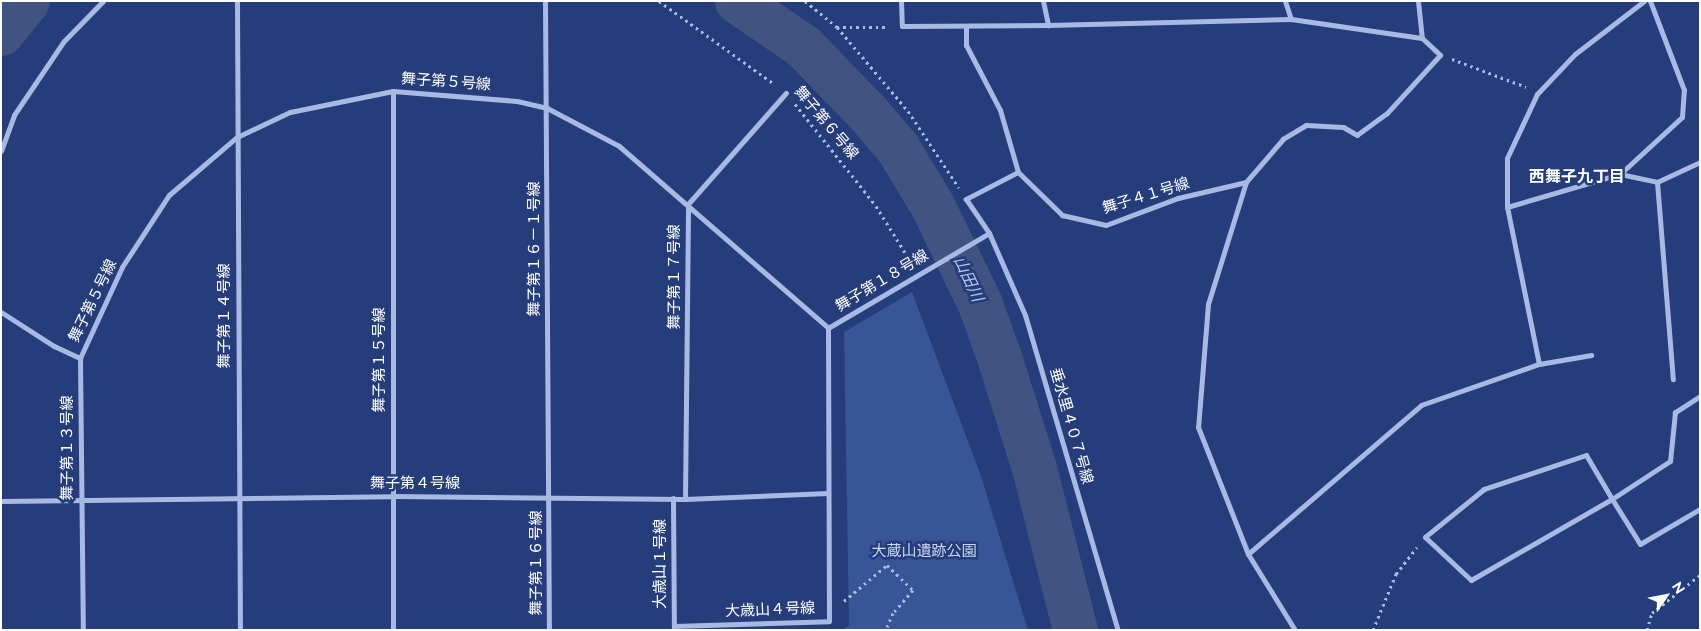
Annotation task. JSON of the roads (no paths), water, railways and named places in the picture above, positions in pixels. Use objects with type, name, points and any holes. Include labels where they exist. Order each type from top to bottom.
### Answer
[{"type":"street","points":[[1,151],[14,115],[64,41],[103,1]]},
{"type":"street","name":"舞子第１４号線","points":[[237,1],[237,500],[240,630]]},
{"type":"street","name":"舞子第１６－１号線","points":[[545,1],[549,496]]},
{"type":"street","points":[[901,1],[902,26],[1048,25],[1291,19],[1422,38],[1440,54],[1387,113],[1357,135],[1343,127],[1306,125],[1290,132],[1246,182],[1208,304],[1198,427],[1248,554],[1296,630]]},
{"type":"street","points":[[1043,1],[1048,25]]},
{"type":"street","points":[[1285,1],[1291,19]]},
{"type":"street","points":[[1418,1],[1422,38]]},
{"type":"street","points":[[1539,364],[1507,207],[1507,158],[1537,94],[1575,54],[1644,1]]},
{"type":"street","points":[[1507,207],[1620,174],[1682,117],[1684,90],[1650,1]]},
{"type":"street","name":"舞子４１号線","points":[[966,26],[966,45],[1000,110],[1018,172],[1062,215],[1106,225],[1178,198],[1246,182]]},
{"type":"street","name":"舞子第５号線","points":[[80,358],[122,267],[168,195],[237,137],[290,112],[393,91],[440,92],[547,108],[619,146],[688,204],[828,328]]},
{"type":"street","name":"舞子第１５号線","points":[[393,91],[393,630]]},
{"type":"street","name":"舞子第１７号線","points":[[685,499],[688,204],[786,93]]},
{"type":"street","points":[[1620,174],[1657,182],[1700,162]]},
{"type":"street","name":"垂水里４０７号線","points":[[1018,172],[966,199],[989,233],[1025,315],[1118,630]]},
{"type":"street","points":[[1657,182],[1673,380]]},
{"type":"street","name":"舞子第１８号線","points":[[828,493],[828,328],[918,273],[989,233]]},
{"type":"street","points":[[1,312],[54,346],[80,358]]},
{"type":"street","points":[[1248,554],[1421,405],[1539,364],[1591,355]]},
{"type":"street","name":"舞子第１３号線","points":[[80,358],[84,630]]},
{"type":"street","points":[[1700,396],[1675,412],[1670,461],[1612,499],[1471,580],[1425,537],[1484,489],[1586,455],[1612,499],[1640,544],[1700,509]]},
{"type":"street","name":"舞子第４号線","points":[[1,501],[81,502],[392,496],[549,496],[685,499],[828,493]]},
{"type":"street","name":"大歳山４号線","points":[[674,628],[829,621],[828,493]]},
{"type":"street","name":"舞子第１６号線","points":[[549,496],[549,630]]},
{"type":"street","name":"大歳山１号線","points":[[673,498],[674,628]]},
{"type":"waterway","name":"山田川","points":[[1,33],[27,1]]},
{"type":"waterway","name":"山田川","points":[[737,1],[803,46],[866,111],[897,147],[932,205],[980,304],[1000,360],[1034,468],[1075,630]]},
{"type":"district","name":"西舞子九丁目","points":[[1577,177]]},
{"type":"park label","name":"大蔵山遺跡公園","points":[[924,552]]}]
